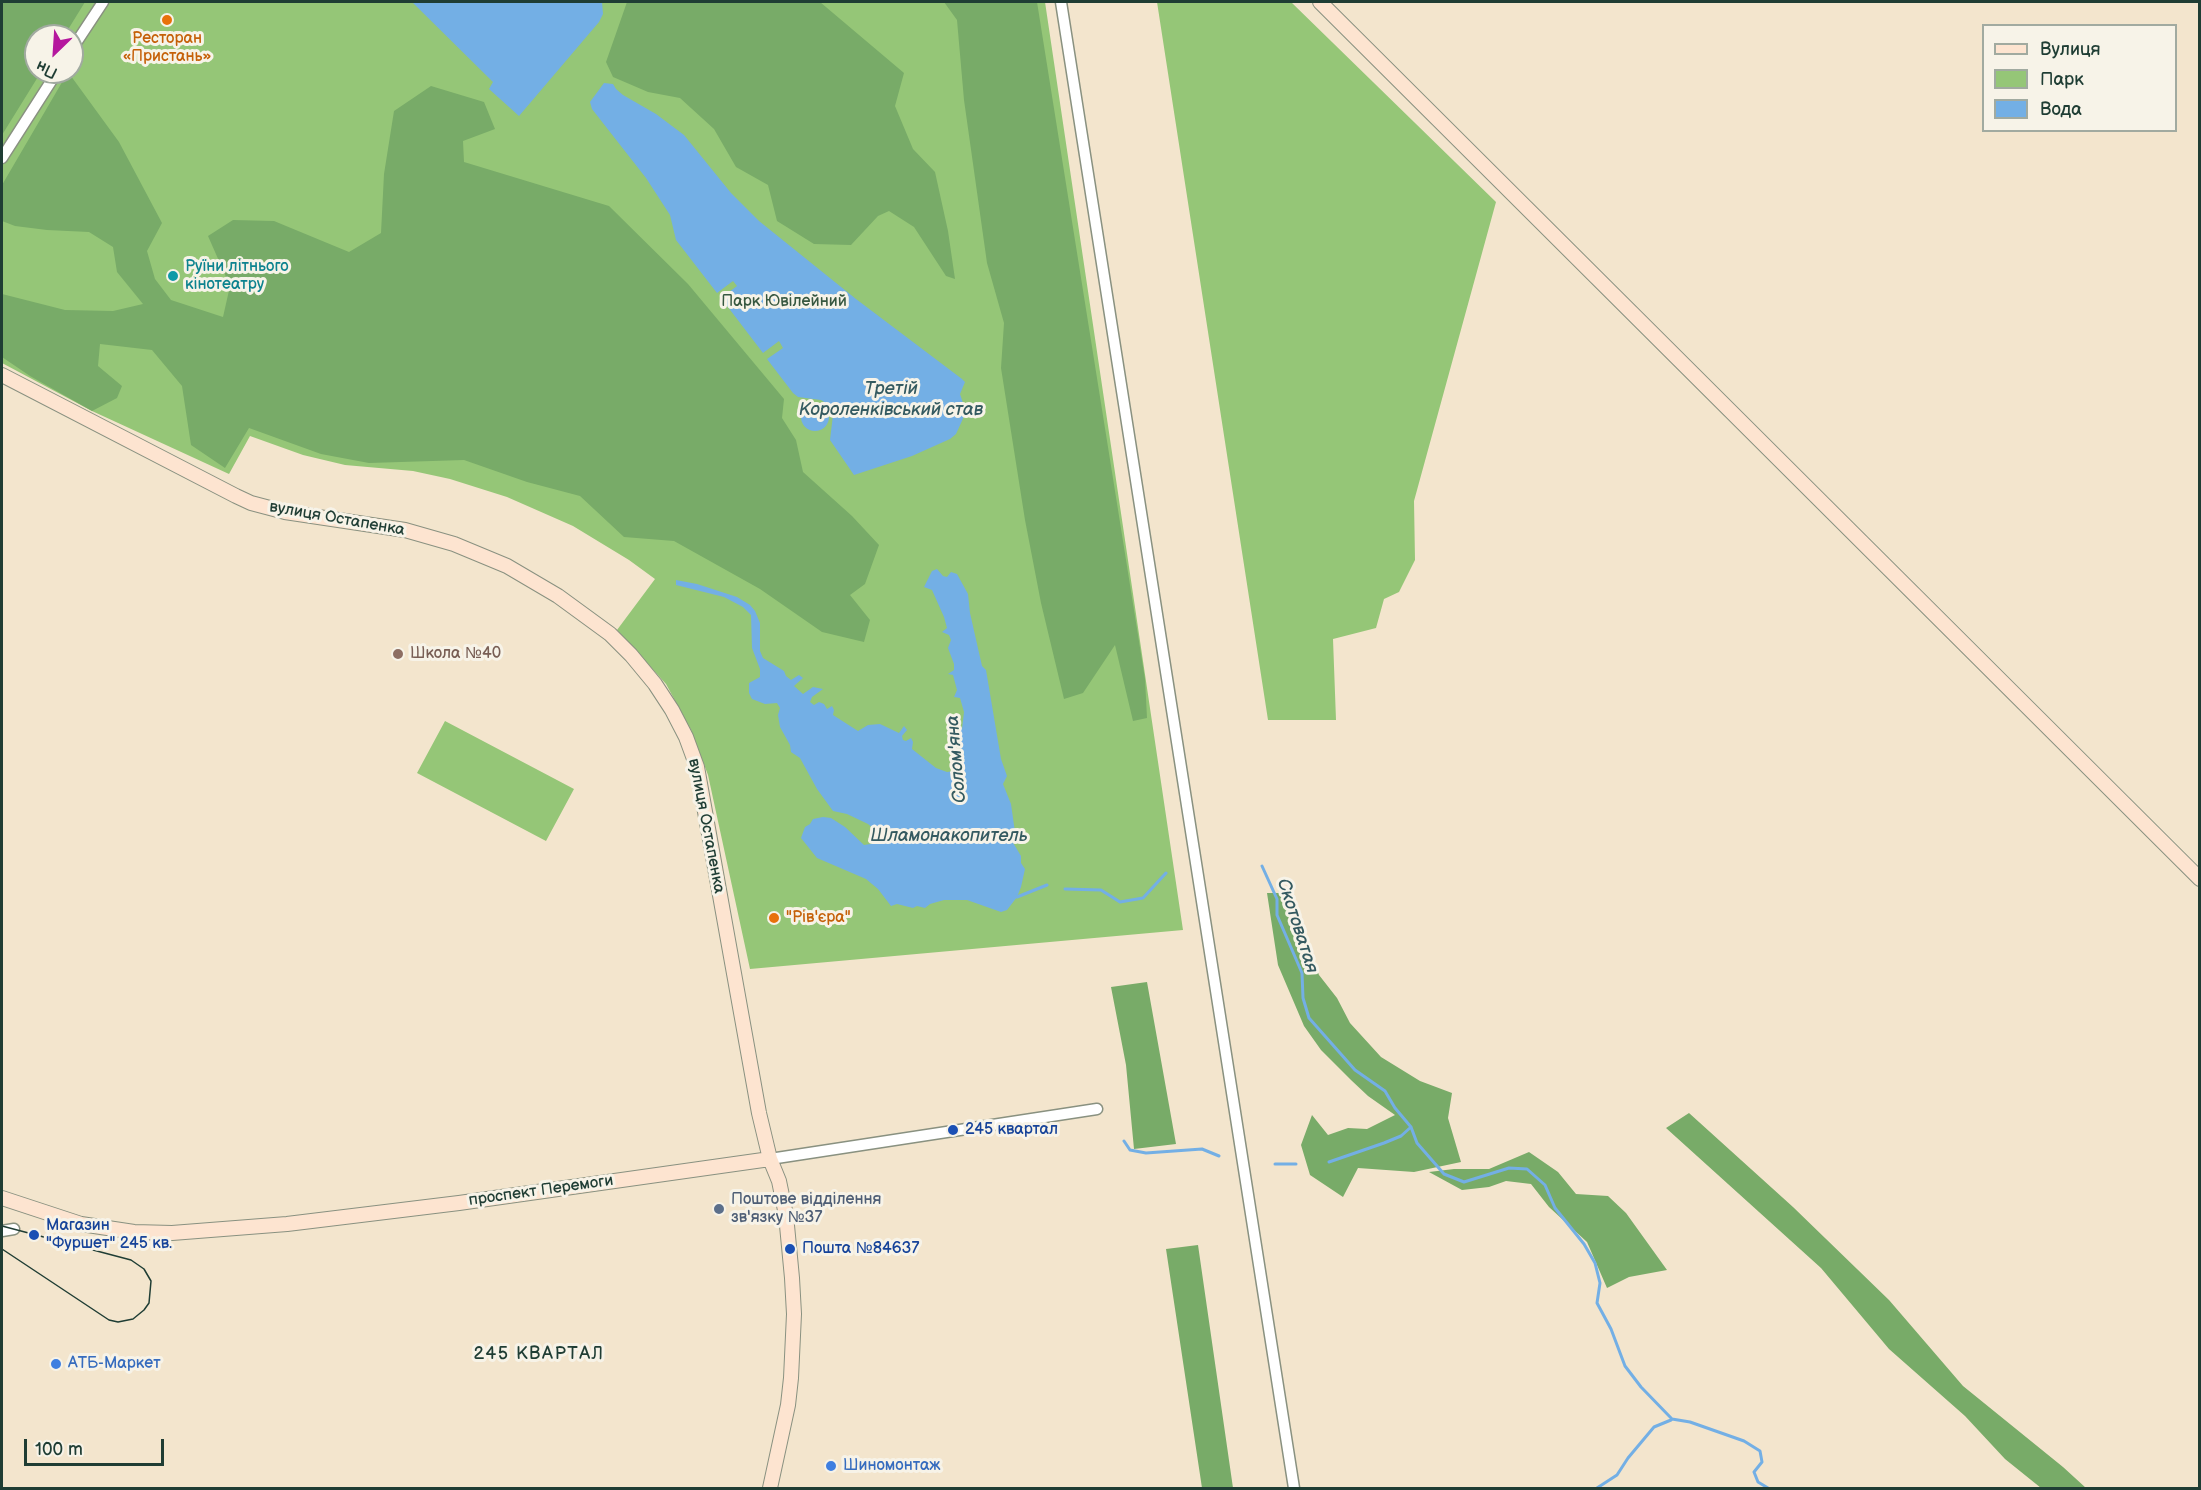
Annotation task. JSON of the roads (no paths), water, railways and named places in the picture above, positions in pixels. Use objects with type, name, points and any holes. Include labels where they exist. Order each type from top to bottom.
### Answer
[{"type":"street","points":[[84,31],[104,2]]},
{"type":"street","points":[[1061,2],[1294,1488]]},
{"type":"street","points":[[1320,2],[2199,879]]},
{"type":"street","points":[[2,158],[49,84]]},
{"type":"street","name":"вулиця Остапенка","points":[[2,375],[225,491],[251,502],[285,512],[405,530],[454,543],[479,553],[531,579],[610,634],[655,684],[686,737],[697,767],[759,1113],[770,1159],[779,1181],[786,1215],[794,1314],[788,1405],[770,1488]]},
{"type":"street","name":"проспект Перемоги","points":[[2,1198],[81,1224],[126,1231],[172,1233],[287,1224],[459,1203],[770,1159],[1097,1109]]},
{"type":"street","points":[[2,1231],[14,1229]]},
{"type":"water","points":[[412,2],[602,2],[603,14],[599,22],[519,116],[489,89],[493,82]]},
{"type":"water","name":"Третій Короленківський став","points":[[604,83],[613,84],[623,95],[656,114],[684,135],[731,193],[759,221],[856,299],[962,379],[965,382],[960,394],[966,412],[956,434],[912,456],[854,475],[830,440],[833,415],[829,405],[821,400],[798,397],[793,393],[767,359],[783,348],[779,341],[763,353],[721,298],[737,286],[733,281],[717,293],[676,240],[670,215],[646,178],[592,109],[590,102]]},
{"type":"water","points":[[815,403],[825,407],[829,417],[825,427],[815,431],[805,427],[801,417],[805,407]]},
{"type":"water","name":"Шламонакопитель","points":[[937,569],[947,577],[951,572],[957,574],[968,594],[982,666],[986,670],[1001,759],[1007,776],[1003,784],[1011,804],[1015,832],[1012,841],[1021,856],[1021,863],[1025,869],[1017,897],[1007,910],[1001,912],[967,900],[944,900],[925,908],[897,904],[891,906],[878,889],[866,879],[817,858],[801,838],[805,827],[813,819],[831,818],[845,827],[864,845],[883,842],[883,837],[868,824],[847,814],[833,811],[817,789],[800,758],[791,752],[790,745],[780,727],[778,715],[780,708],[777,703],[765,704],[752,699],[749,693],[749,683],[760,677],[760,669],[752,648],[751,615],[743,607],[724,597],[676,585],[676,580],[697,584],[737,597],[750,605],[760,623],[760,651],[763,658],[784,671],[791,680],[799,675],[803,678],[794,686],[803,694],[813,687],[823,689],[812,697],[810,702],[814,705],[819,702],[824,704],[827,709],[832,706],[833,715],[858,731],[868,725],[880,724],[899,733],[904,726],[907,730],[902,736],[903,740],[911,738],[912,749],[936,768],[947,772],[954,771],[964,761],[963,750],[957,746],[956,741],[960,736],[958,731],[962,729],[964,712],[960,698],[954,697],[957,690],[953,675],[948,674],[954,670],[954,664],[948,648],[951,640],[949,635],[942,632],[947,628],[944,617],[932,590],[924,587],[932,571]]},
{"type":"waterway","name":"Скотоватая","points":[[1262,866],[1277,899],[1277,915],[1302,973],[1303,998],[1309,1018],[1355,1070],[1385,1091],[1395,1108],[1411,1127],[1417,1143],[1444,1174],[1464,1182],[1509,1168],[1527,1169],[1545,1185],[1555,1208],[1584,1244],[1595,1263],[1600,1283],[1597,1303],[1611,1329],[1625,1366],[1641,1387],[1672,1419],[1690,1422],[1744,1441],[1760,1451],[1762,1462],[1754,1472],[1758,1482],[1768,1488]]},
{"type":"waterway","name":"Солом'яна","points":[[1065,889],[1101,890],[1120,902],[1143,898],[1166,873]]},
{"type":"waterway","name":"Солом'яна","points":[[1013,894],[1017,897],[1047,885]]},
{"type":"waterway","points":[[1329,1162],[1401,1136],[1411,1127]]},
{"type":"waterway","points":[[1124,1141],[1130,1150],[1146,1153],[1202,1149],[1219,1156]]},
{"type":"waterway","points":[[1275,1164],[1296,1164]]},
{"type":"waterway","points":[[1597,1488],[1617,1475],[1654,1427],[1671,1420]]},
{"type":"tram line","points":[[2,1226],[131,1260],[144,1269],[151,1281],[149,1303],[133,1319],[118,1322],[109,1320],[2,1249]]},
{"type":"place","name":"Ресторан «Пристань»","points":[[167,20]]},
{"type":"place","name":"Руїни літнього кінотеатру","points":[[173,276]]},
{"type":"place","name":"Школа №40","points":[[398,654]]},
{"type":"place","name":"\"Рів'єра\"","points":[[774,918]]},
{"type":"place","name":"245 квартал","points":[[953,1130]]},
{"type":"place","name":"Поштове відділення зв'язку №37","points":[[719,1209]]},
{"type":"place","name":"Магазин \"Фуршет\" 245 кв.","points":[[34,1235]]},
{"type":"place","name":"Пошта №84637","points":[[790,1249]]},
{"type":"place","name":"АТБ-Маркет","points":[[56,1364]]},
{"type":"place","name":"Шиномонтаж","points":[[831,1466]]},
{"type":"district","name":"245 КВАРТАЛ","points":[[539,1354]]},
{"type":"park label","name":"Парк Ювілейний","points":[[784,302]]}]
